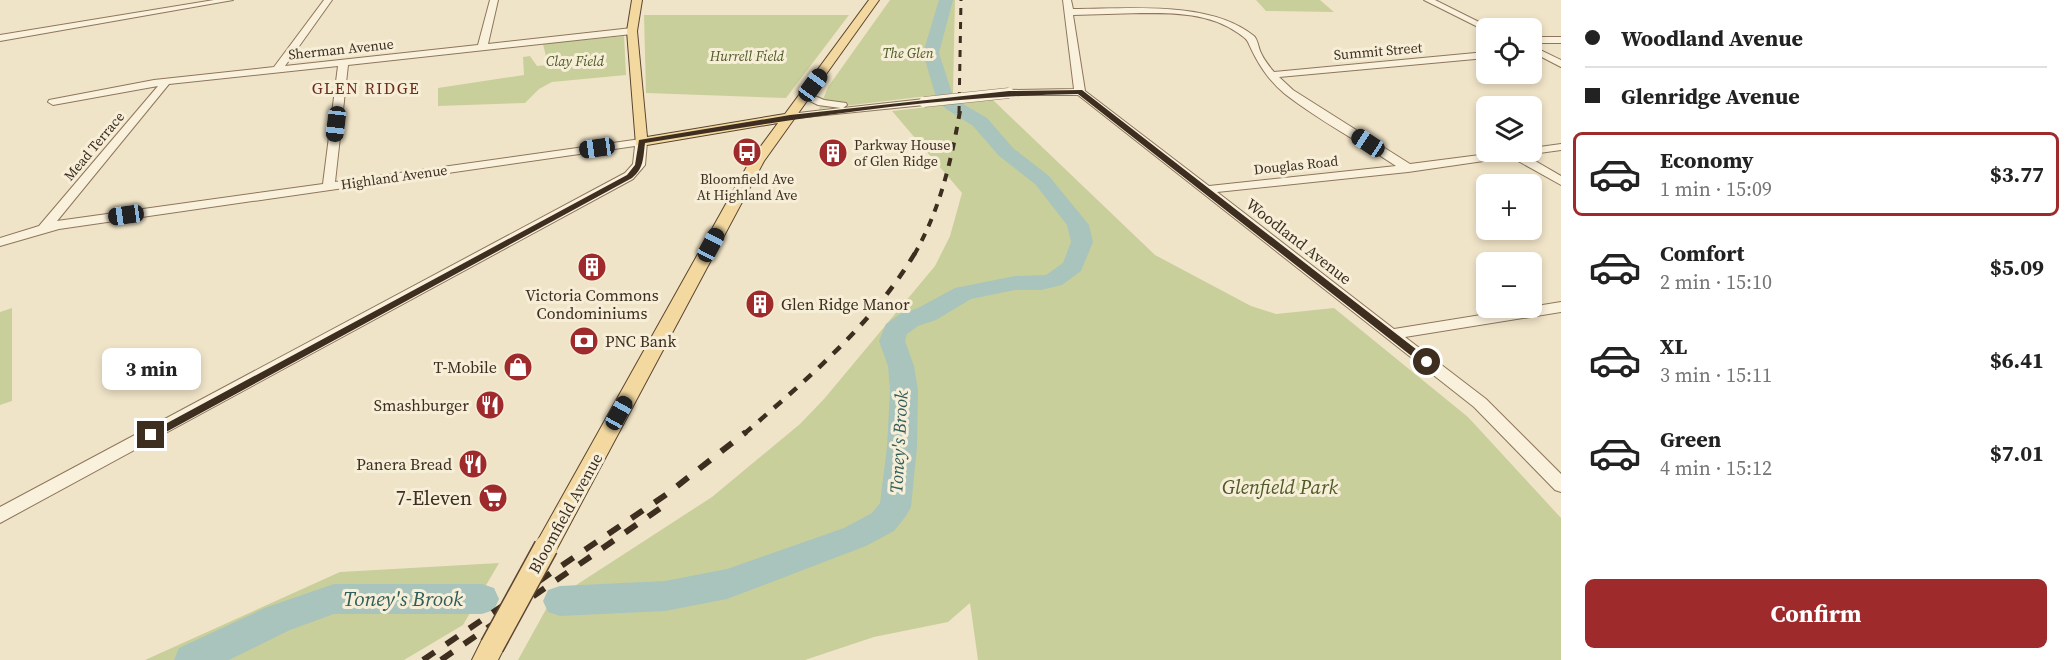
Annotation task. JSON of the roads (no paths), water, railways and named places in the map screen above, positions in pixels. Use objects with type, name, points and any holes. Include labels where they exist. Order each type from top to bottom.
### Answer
[{"type":"main road","points":[[638,0],[632,31],[641,142]]},
{"type":"main road","name":"Bloomfield Avenue","points":[[489,653],[757,161],[874,0]]},
{"type":"main road","name":"Highland Avenue","points":[[641,142],[790,117]]},
{"type":"street","points":[[0,38],[169,7],[229,0]]},
{"type":"street","points":[[277,70],[328,0]]},
{"type":"street","points":[[482,48],[494,0]]},
{"type":"street","points":[[1428,0],[1476,23]]},
{"type":"street","points":[[790,117],[1009,93],[1080,92],[1068,6],[1179,12],[1210,16],[1246,33],[1252,39],[1254,52],[1289,92],[1408,168]]},
{"type":"street","name":"Sherman Avenue","points":[[53,102],[166,82],[632,31]]},
{"type":"street","points":[[1542,40],[1561,40]]},
{"type":"street","points":[[1542,55],[1561,64]]},
{"type":"street","name":"Summit Street","points":[[1272,75],[1476,56]]},
{"type":"street","points":[[329,186],[344,63]]},
{"type":"street","name":"Mead Terrace","points":[[44,229],[166,82]]},
{"type":"street","name":"Woodland Avenue","points":[[1080,92],[1480,404],[1561,485]]},
{"type":"street","points":[[806,95],[822,103],[862,109]]},
{"type":"street","points":[[0,516],[629,176],[637,171],[641,142]]},
{"type":"street","name":"Highland Avenue","points":[[0,242],[69,223],[641,142]]},
{"type":"street","name":"Douglas Road","points":[[1542,150],[1561,147]]},
{"type":"street","name":"Douglas Road","points":[[1206,190],[1476,159]]},
{"type":"street","points":[[1528,162],[1561,181]]},
{"type":"street","points":[[1391,334],[1561,307]]},
{"type":"waterway","name":"Toney's Brook","points":[[560,601],[665,596],[727,584],[855,537],[883,522],[895,507],[902,447],[904,390],[901,366],[892,341],[895,330],[909,320],[927,314],[964,293],[1015,283],[1041,283],[1054,280],[1073,266],[1082,242],[1078,225],[1069,213],[1042,180],[1006,152],[980,122],[952,105],[945,97],[931,53],[946,0]]},
{"type":"waterway","name":"Toney's Brook","points":[[192,660],[279,618],[334,599],[482,599]]},
{"type":"railway","points":[[959,113],[961,0]]},
{"type":"railway","points":[[914,255],[938,203],[953,149],[960,111]]},
{"type":"railway","points":[[744,434],[814,372],[858,328],[879,304],[915,253]]},
{"type":"railway","points":[[423,660],[667,494],[746,432]]},
{"type":"railway","points":[[441,660],[665,505]]},
{"type":"place","name":"Bloomfield Ave At Highland Ave","points":[[747,152]]},
{"type":"place","name":"Parkway House of Glen Ridge","points":[[833,153]]},
{"type":"place","name":"Victoria Commons Condominiums","points":[[592,267]]},
{"type":"place","name":"Glen Ridge Manor","points":[[760,304]]},
{"type":"place","name":"PNC Bank","points":[[584,341]]},
{"type":"place","name":"T-Mobile","points":[[518,367]]},
{"type":"place","name":"Smashburger","points":[[490,405]]},
{"type":"place","name":"Panera Bread","points":[[473,464]]},
{"type":"place","name":"7-Eleven","points":[[493,498]]},
{"type":"district","name":"GLEN RIDGE","points":[[366,88]]},
{"type":"park label","name":"The Glen","points":[[908,53]]},
{"type":"park label","name":"Hurrell Field","points":[[747,56]]},
{"type":"park label","name":"Clay Field","points":[[575,61]]},
{"type":"park label","name":"Glenfield Park","points":[[1280,487]]}]
